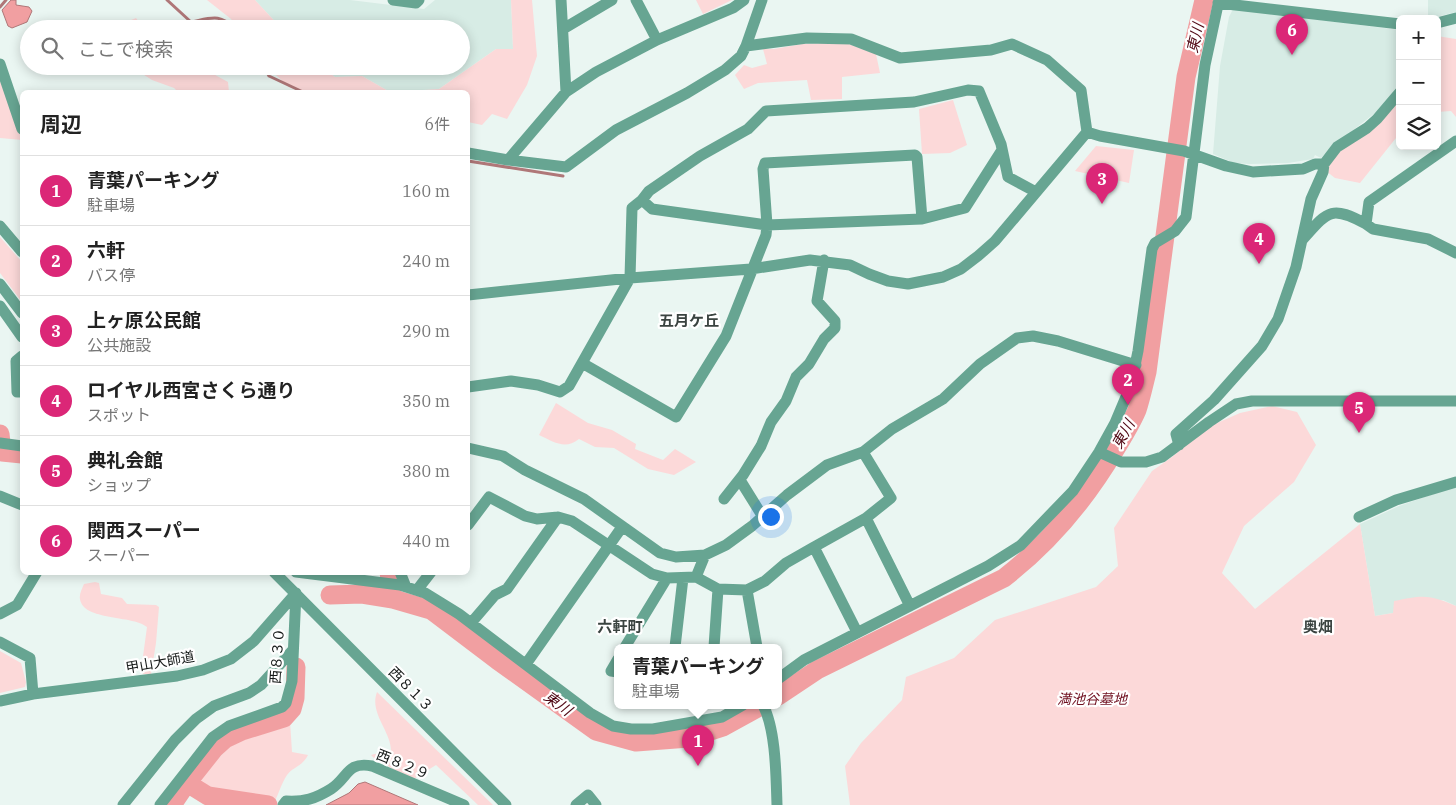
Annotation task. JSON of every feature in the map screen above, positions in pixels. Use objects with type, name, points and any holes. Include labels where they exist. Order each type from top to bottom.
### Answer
[{"type":"street","points":[[393,0],[416,3],[419,0]]},
{"type":"street","points":[[561,0],[566,92]]},
{"type":"street","points":[[563,29],[612,0]]},
{"type":"street","points":[[636,0],[657,40]]},
{"type":"street","points":[[508,160],[566,92],[596,72],[657,40],[733,8],[744,0]]},
{"type":"street","points":[[470,153],[566,167],[616,130],[687,94],[726,70],[741,56],[762,0]]},
{"type":"street","points":[[782,677],[804,660],[988,566],[1021,545],[1107,457],[1136,365],[1150,255],[1155,242],[1175,231],[1186,217],[1189,153],[1218,1],[1396,23]]},
{"type":"street","points":[[1441,22],[1456,18]]},
{"type":"street","points":[[470,295],[630,278],[752,269],[810,260],[824,260],[850,265],[888,281],[908,284],[943,277],[961,269],[994,241],[1086,132],[1081,90],[1046,60],[1012,44],[991,50],[900,58],[851,39],[807,38],[746,46]]},
{"type":"street","points":[[0,64],[20,123]]},
{"type":"street","points":[[470,387],[511,381],[538,385],[560,392],[569,386],[630,278],[632,208],[649,191],[700,156],[748,129],[766,111],[914,102],[968,90],[979,91],[1002,150],[1008,177],[1036,192]]},
{"type":"street","points":[[1178,445],[1176,434],[1214,400],[1262,346],[1278,319],[1296,266],[1311,199],[1323,172],[1324,164],[1337,147],[1367,128],[1396,96]]},
{"type":"street","points":[[1086,132],[1172,148],[1226,166],[1253,172],[1303,169],[1315,164],[1324,164]]},
{"type":"street","points":[[1366,224],[1368,202],[1456,141]]},
{"type":"street","points":[[642,200],[652,209],[767,225],[922,220],[964,208],[1002,150]]},
{"type":"street","points":[[582,363],[676,417],[726,336],[766,235],[763,169],[765,163],[915,155],[917,157],[922,220]]},
{"type":"street","points":[[1302,241],[1323,216],[1334,213],[1346,213],[1373,229],[1428,239],[1456,253]]},
{"type":"street","points":[[0,226],[20,248]]},
{"type":"street","points":[[724,499],[740,480],[761,446],[772,422],[786,401],[796,378],[809,364],[824,339],[835,328],[835,321],[817,300],[824,260]]},
{"type":"street","points":[[0,284],[20,311]]},
{"type":"street","points":[[0,306],[20,334]]},
{"type":"street","points":[[470,448],[503,456],[525,470],[584,499],[660,553],[676,557],[705,555],[726,545],[827,465],[863,452],[892,429],[943,399],[980,364],[1017,338],[1033,336],[1058,341],[1136,365]]},
{"type":"street","points":[[20,358],[16,361],[17,392],[20,392]]},
{"type":"street","points":[[1107,457],[1146,462],[1162,457],[1236,404],[1252,401],[1456,402]]},
{"type":"street","points":[[2,444],[20,446]]},
{"type":"street","points":[[470,522],[489,497],[526,516],[536,519],[558,517],[572,521],[652,574],[667,578],[696,577],[718,589],[747,590],[765,581],[786,563],[866,518],[890,498],[863,452]]},
{"type":"street","points":[[740,480],[763,517]]},
{"type":"street","points":[[1359,517],[1396,500],[1456,482]]},
{"type":"street","points":[[0,496],[20,503]]},
{"type":"street","points":[[471,623],[495,595],[507,589],[558,517]]},
{"type":"street","points":[[866,518],[910,606]]},
{"type":"street","points":[[526,664],[622,527]]},
{"type":"street","points":[[814,547],[857,632]]},
{"type":"street","points":[[696,577],[705,555]]},
{"type":"street","points":[[0,614],[17,606],[35,575]]},
{"type":"street","name":"西８１３","points":[[277,575],[506,805]]},
{"type":"street","points":[[318,575],[401,586],[459,614],[590,713],[613,726],[631,729],[653,729],[722,717],[736,709]]},
{"type":"street","points":[[400,575],[401,586]]},
{"type":"street","points":[[401,586],[425,575]]},
{"type":"street","points":[[627,644],[667,578]]},
{"type":"street","points":[[675,644],[684,578]]},
{"type":"street","points":[[714,644],[718,589]]},
{"type":"street","points":[[747,590],[756,644]]},
{"type":"street","name":"西８３０","points":[[160,805],[213,737],[229,726],[282,707],[286,702],[292,681],[296,593]]},
{"type":"street","name":"甲山大師道","points":[[0,701],[33,694],[177,676],[203,670],[231,659],[254,641],[296,593]]},
{"type":"street","points":[[0,642],[30,658],[33,694]]},
{"type":"street","points":[[123,805],[175,740],[196,719],[214,706],[249,693],[261,685],[292,651]]},
{"type":"street","points":[[721,709],[722,717]]},
{"type":"street","points":[[764,709],[775,755],[777,805]]},
{"type":"street","name":"西８２９","points":[[283,805],[286,801],[303,802],[332,789],[352,768],[361,764],[372,766],[464,805]]},
{"type":"street","points":[[576,805],[588,795],[596,805]]},
{"type":"shaded area","points":[[11,0],[16,0],[16,5],[29,7],[32,11],[28,20],[20,20],[20,25],[12,28],[8,26],[2,10]]},
{"type":"shaded area","points":[[255,0],[350,0],[424,9],[435,0],[511,0],[513,49],[496,49],[470,67],[470,20],[274,20]]},
{"type":"shaded area","points":[[1428,0],[1456,0],[1456,12],[1441,16],[1428,15]]},
{"type":"shaded area","points":[[1233,9],[1396,29],[1396,87],[1384,106],[1334,145],[1321,158],[1315,155],[1313,159],[1288,163],[1234,163],[1213,154],[1220,66],[1229,17]]},
{"type":"shaded area","points":[[332,75],[459,75],[439,89],[423,90],[386,90],[362,76],[335,77]]},
{"type":"shaded area","points":[[1456,486],[1456,606],[1443,600],[1375,616],[1360,524],[1399,506]]},
{"type":"shaded area","points":[[365,782],[418,805],[326,805],[349,793],[358,784]]},
{"type":"green space","points":[[207,0],[255,0],[274,20],[232,20]]},
{"type":"green space","points":[[511,0],[532,0],[537,56],[527,85],[507,119],[492,114],[482,125],[470,122],[470,90],[425,90],[439,89],[459,75],[470,75],[470,67],[496,49],[513,49]]},
{"type":"green space","points":[[696,0],[732,0],[703,14]]},
{"type":"green space","points":[[1441,37],[1456,39],[1456,117],[1451,111],[1441,112]]},
{"type":"green space","points":[[843,42],[876,54],[880,73],[842,77],[842,99],[811,100],[807,80],[758,83],[744,89],[735,75],[744,65],[752,68],[767,64],[763,49],[802,44]]},
{"type":"green space","points":[[144,75],[215,75],[228,82],[229,90],[176,90]]},
{"type":"green space","points":[[276,75],[362,76],[386,90],[299,90],[289,87]]},
{"type":"green space","points":[[0,80],[20,135],[20,140],[0,138]]},
{"type":"green space","points":[[1396,98],[1396,138],[1360,183],[1335,178],[1326,171],[1326,165]]},
{"type":"green space","points":[[953,100],[967,145],[950,153],[922,154],[919,109]]},
{"type":"green space","points":[[1096,146],[1134,150],[1129,183],[1075,171]]},
{"type":"green space","points":[[0,237],[20,260],[20,299],[0,273]]},
{"type":"green space","points":[[556,403],[588,423],[612,430],[636,444],[635,449],[663,460],[675,449],[696,462],[674,475],[648,469],[614,448],[595,447],[579,439],[569,444],[559,444],[539,435]]},
{"type":"green space","name":"満池谷墓地","points":[[1272,406],[1297,412],[1316,445],[1294,482],[1244,526],[1222,573],[1255,609],[1360,524],[1375,616],[1393,613],[1394,601],[1412,598],[1439,599],[1456,606],[1456,805],[850,805],[845,766],[861,743],[902,700],[906,677],[954,658],[995,620],[1096,587],[1118,566],[1114,528],[1152,471],[1208,427],[1240,413]]},
{"type":"green space","points":[[99,583],[101,594],[122,598],[127,604],[156,605],[159,607],[151,674],[143,674],[141,671],[147,627],[140,623],[99,614],[83,606],[80,597],[84,584]]},
{"type":"green space","points":[[0,651],[21,663],[26,682],[25,687],[0,693]]},
{"type":"green space","points":[[377,692],[493,805],[478,805],[436,765],[412,780],[374,758],[371,755],[391,751],[388,736],[376,707]]},
{"type":"green space","points":[[290,721],[292,752],[308,755],[303,762],[287,775],[273,805],[218,805],[195,784],[229,747],[240,738]]},
{"type":"waterway","points":[[0,7],[6,0]]},
{"type":"waterway","points":[[167,0],[189,20]]},
{"type":"waterway","name":"東川","points":[[782,693],[817,670],[1004,578],[1036,550],[1066,519],[1092,486],[1118,445],[1137,410],[1147,372],[1186,77],[1204,0]]},
{"type":"waterway","points":[[201,20],[216,18],[222,20]]},
{"type":"waterway","points":[[268,75],[299,90]]},
{"type":"waterway","points":[[470,161],[563,176]]},
{"type":"waterway","name":"東川","points":[[0,434],[2,452],[20,454]]},
{"type":"waterway","name":"東川","points":[[389,575],[393,599]]},
{"type":"waterway","name":"東川","points":[[330,595],[362,594],[393,599],[431,610],[596,731],[636,742],[689,738],[723,727],[756,709]]},
{"type":"waterway","points":[[268,805],[208,796],[187,783],[214,749],[225,739],[242,731],[284,718],[292,709],[295,698],[296,667]]},
{"type":"waterway","points":[[172,805],[187,783]]},
{"type":"place","name":"関西スーパー","points":[[1292,55]]},
{"type":"place","name":"上ヶ原公民館","points":[[1102,204]]},
{"type":"place","name":"ロイヤル西宮さくら通り","points":[[1259,264]]},
{"type":"place","name":"六軒","points":[[1128,405]]},
{"type":"place","name":"典礼会館","points":[[1359,433]]},
{"type":"place","name":"青葉パーキング","points":[[698,766]]},
{"type":"district","name":"五月ケ丘","points":[[689,320]]},
{"type":"district","name":"六軒町","points":[[620,626]]},
{"type":"district","name":"奥畑","points":[[1318,626]]}]
